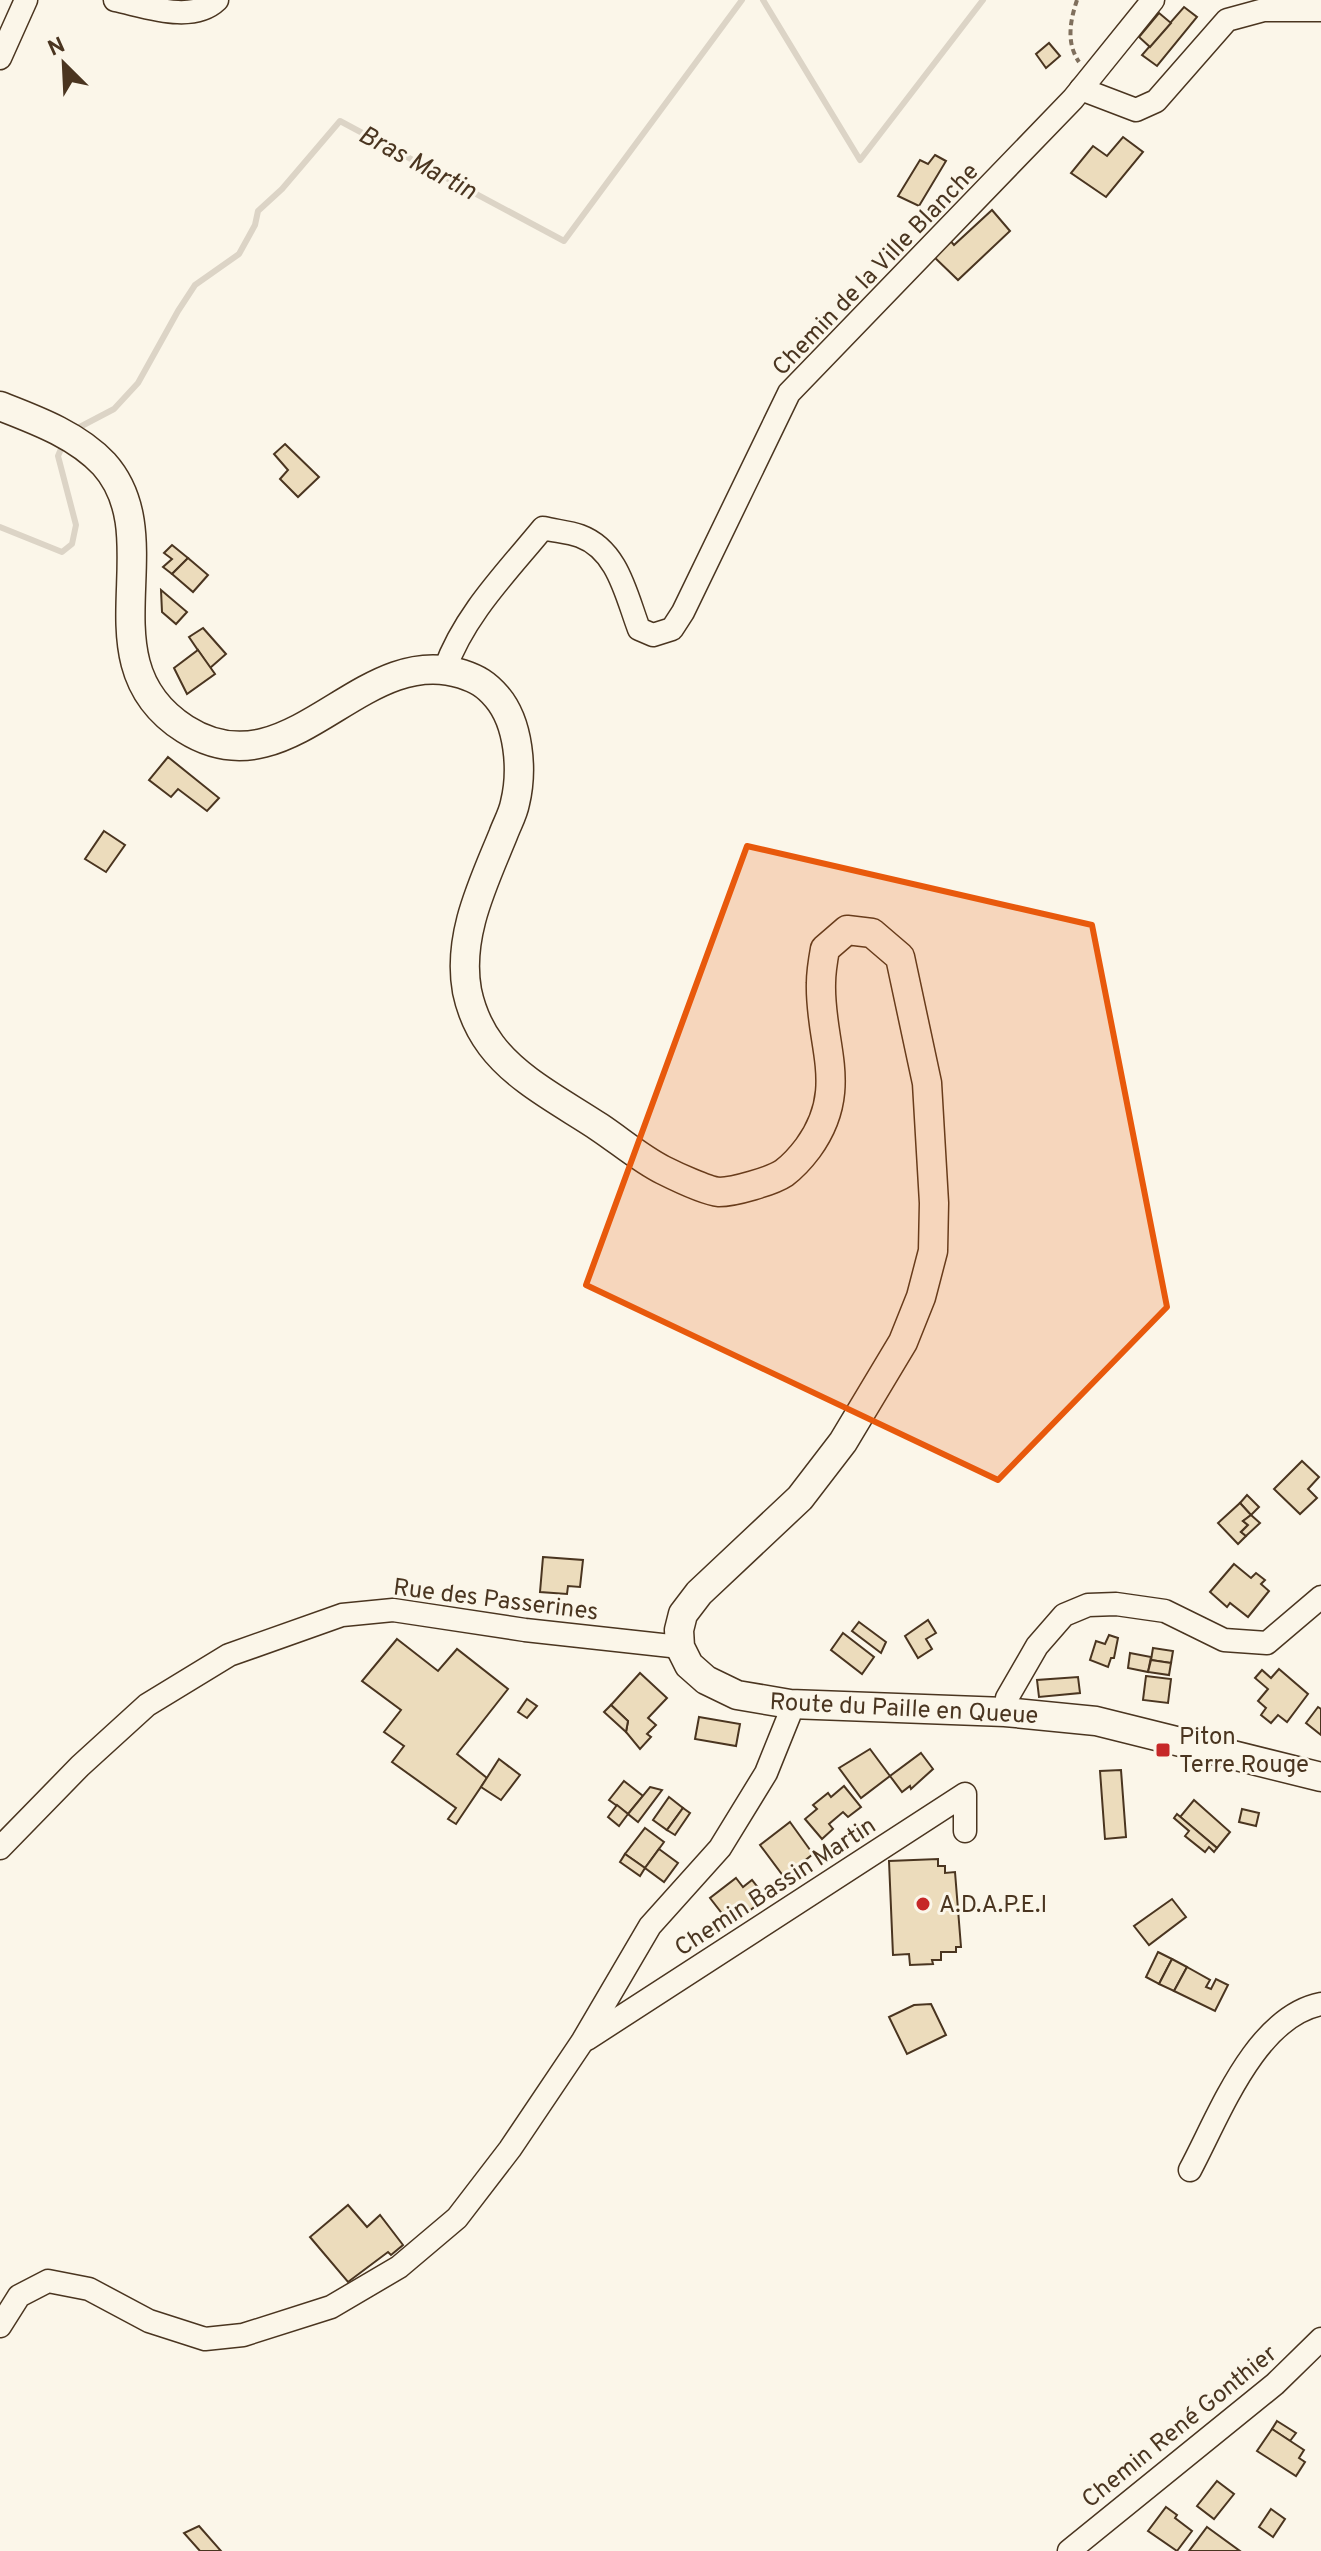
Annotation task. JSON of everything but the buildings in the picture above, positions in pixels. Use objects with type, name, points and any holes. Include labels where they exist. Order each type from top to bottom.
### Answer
[{"type":"main road","points":[[0,406],[46,425],[80,445],[103,463],[121,489],[129,513],[132,546],[129,622],[135,661],[146,689],[164,712],[186,730],[217,744],[246,746],[277,741],[384,681],[422,670],[445,669],[480,680],[500,699],[513,728],[518,758],[515,802],[474,909],[465,946],[467,988],[474,1018],[492,1046],[516,1071],[662,1170],[716,1192],[751,1185],[784,1173],[808,1148],[821,1123],[830,1095],[831,1066],[820,985],[825,949],[847,930],[872,933],[900,957],[927,1083],[934,1203],[933,1251],[921,1297],[903,1342],[843,1442],[800,1498],[699,1593],[683,1614],[679,1630],[680,1647]]},
{"type":"main road","name":"Route du Paille en Queue","points":[[680,1647],[689,1665],[706,1680],[737,1695],[790,1704],[1005,1712],[1115,1724],[1321,1777]]},
{"type":"street","points":[[0,58],[26,0]]},
{"type":"street","points":[[115,0],[180,13],[213,5],[217,0]]},
{"type":"street","name":"Chemin de la Ville Blanche","points":[[445,669],[481,603],[543,528],[580,536],[596,545],[614,562],[639,629],[653,635],[672,629],[789,393],[1085,84],[1153,0]]},
{"type":"street","points":[[1085,84],[1136,110],[1156,101],[1227,20],[1264,10],[1321,10]]},
{"type":"street","points":[[1005,1712],[1007,1698],[1037,1646],[1064,1615],[1088,1605],[1116,1604],[1165,1611],[1224,1640],[1267,1643],[1321,1597]]},
{"type":"street","name":"Rue des Passerines","points":[[0,1848],[80,1766],[147,1705],[229,1655],[342,1615],[393,1610],[525,1630],[680,1647]]},
{"type":"street","name":"Chemin Bassin Martin","points":[[0,2326],[19,2296],[48,2281],[89,2289],[149,2321],[205,2339],[243,2335],[331,2307],[399,2267],[457,2218],[510,2149],[582,2042],[650,1926],[720,1848],[766,1773],[789,1716],[790,1704]]},
{"type":"street","name":"Chemin Bassin Martin","points":[[582,2042],[965,1794],[965,1831]]},
{"type":"street","points":[[1190,2170],[1246,2065],[1268,2035],[1292,2016],[1321,2004]]},
{"type":"street","name":"Chemin René Gonthier","points":[[1069,2551],[1275,2384],[1321,2339]]},
{"type":"path","points":[[1077,0],[1071,18],[1071,51],[1085,84]]},
{"type":"highlighted area","points":[[747,846],[1092,925],[1167,1307],[998,1480],[586,1285]]},
{"type":"waterway","name":"Bras Martin","points":[[74,430],[114,409],[138,383],[195,285],[239,254],[255,225],[258,211],[282,189],[340,121],[564,241],[742,0]]},
{"type":"waterway","name":"Bras Martin","points":[[763,0],[860,160],[983,0]]},
{"type":"waterway","name":"Bras Martin","points":[[0,527],[62,552],[72,544],[76,525],[58,456],[64,442]]},
{"type":"place","name":"Piton Terre Rouge","points":[[1163,1750]]},
{"type":"place","name":"A.D.A.P.E.I","points":[[923,1904]]}]
